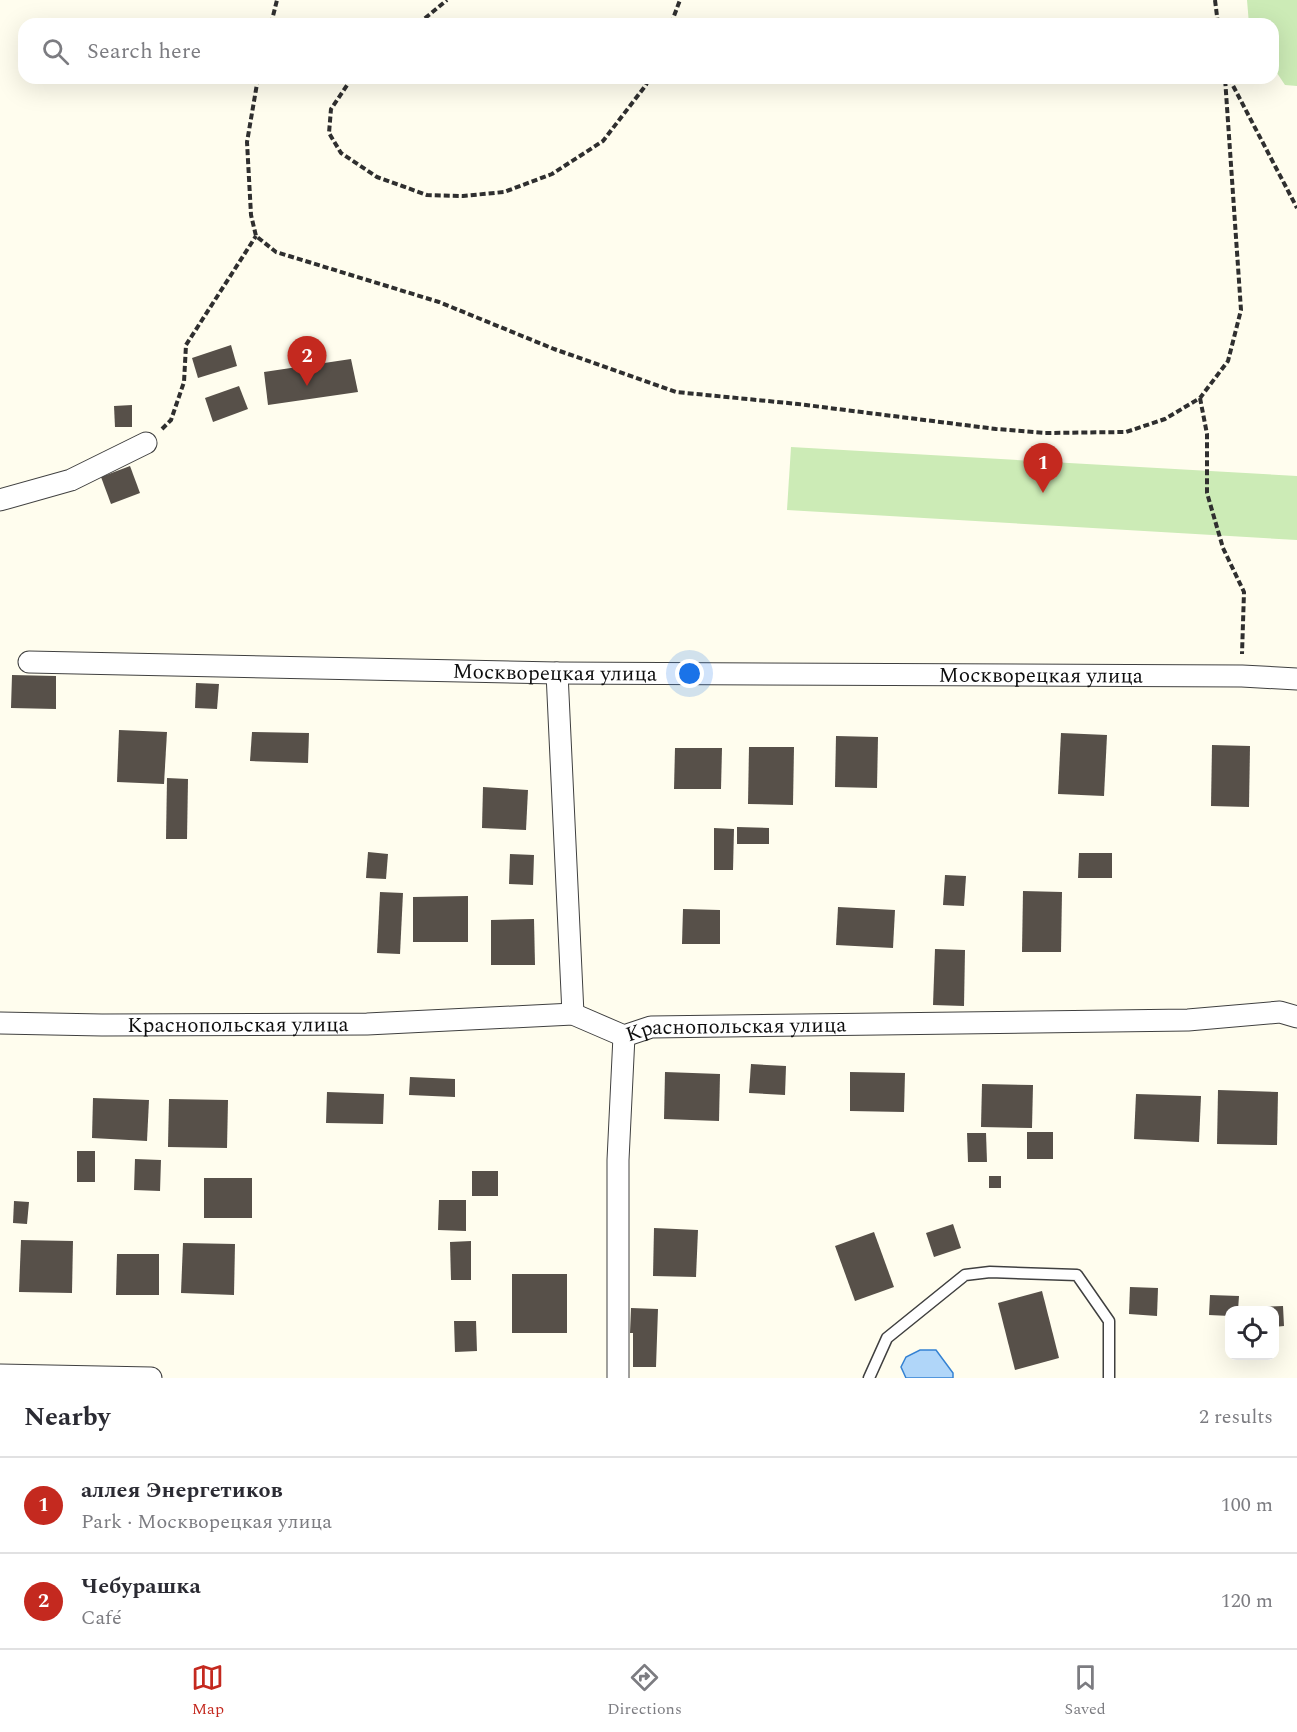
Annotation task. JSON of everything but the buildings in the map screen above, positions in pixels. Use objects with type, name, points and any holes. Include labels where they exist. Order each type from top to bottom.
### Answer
[{"type":"street","points":[[0,500],[72,480],[146,443]]},
{"type":"street","name":"Москворецкая улица","points":[[30,662],[557,673],[1242,676],[1297,680]]},
{"type":"street","points":[[557,673],[573,1014]]},
{"type":"street","name":"Краснопольская улица","points":[[0,1023],[367,1024],[573,1014],[624,1036],[651,1027],[1188,1020],[1280,1012],[1297,1017]]},
{"type":"street","points":[[618,1378],[618,1160],[624,1036]]},
{"type":"street","points":[[0,1375],[151,1378]]},
{"type":"lane","points":[[869,1378],[887,1338],[965,1275],[990,1272],[1077,1275],[1109,1321],[1109,1378]]},
{"type":"path","points":[[272,18],[277,0]]},
{"type":"path","points":[[425,18],[447,0]]},
{"type":"path","points":[[673,18],[680,0]]},
{"type":"path","points":[[1215,0],[1217,18]]},
{"type":"path","points":[[257,84],[247,142],[251,215],[256,236],[276,252],[439,302],[554,348],[676,392],[1045,433],[1126,432],[1165,419],[1200,398],[1228,362],[1241,310],[1227,84]]},
{"type":"path","points":[[348,84],[330,109],[329,133],[341,153],[377,177],[428,195],[463,196],[504,192],[552,174],[603,141],[646,84]]},
{"type":"path","points":[[1230,84],[1297,208]]},
{"type":"path","points":[[146,443],[171,420],[184,381],[186,345],[256,236]]},
{"type":"path","points":[[1200,398],[1206,434],[1207,494],[1223,548],[1244,592],[1242,676]]},
{"type":"green space","points":[[1247,0],[1297,0],[1297,86],[1285,85],[1279,76],[1279,18],[1248,18]]},
{"type":"green space","points":[[791,447],[1297,476],[1297,540],[787,510]]},
{"type":"water","points":[[920,1350],[936,1350],[953,1373],[953,1378],[906,1378],[901,1367],[906,1357]]},
{"type":"place","name":"Чебурашка","points":[[307,386]]},
{"type":"place","name":"аллея Энергетиков","points":[[1043,493]]}]
